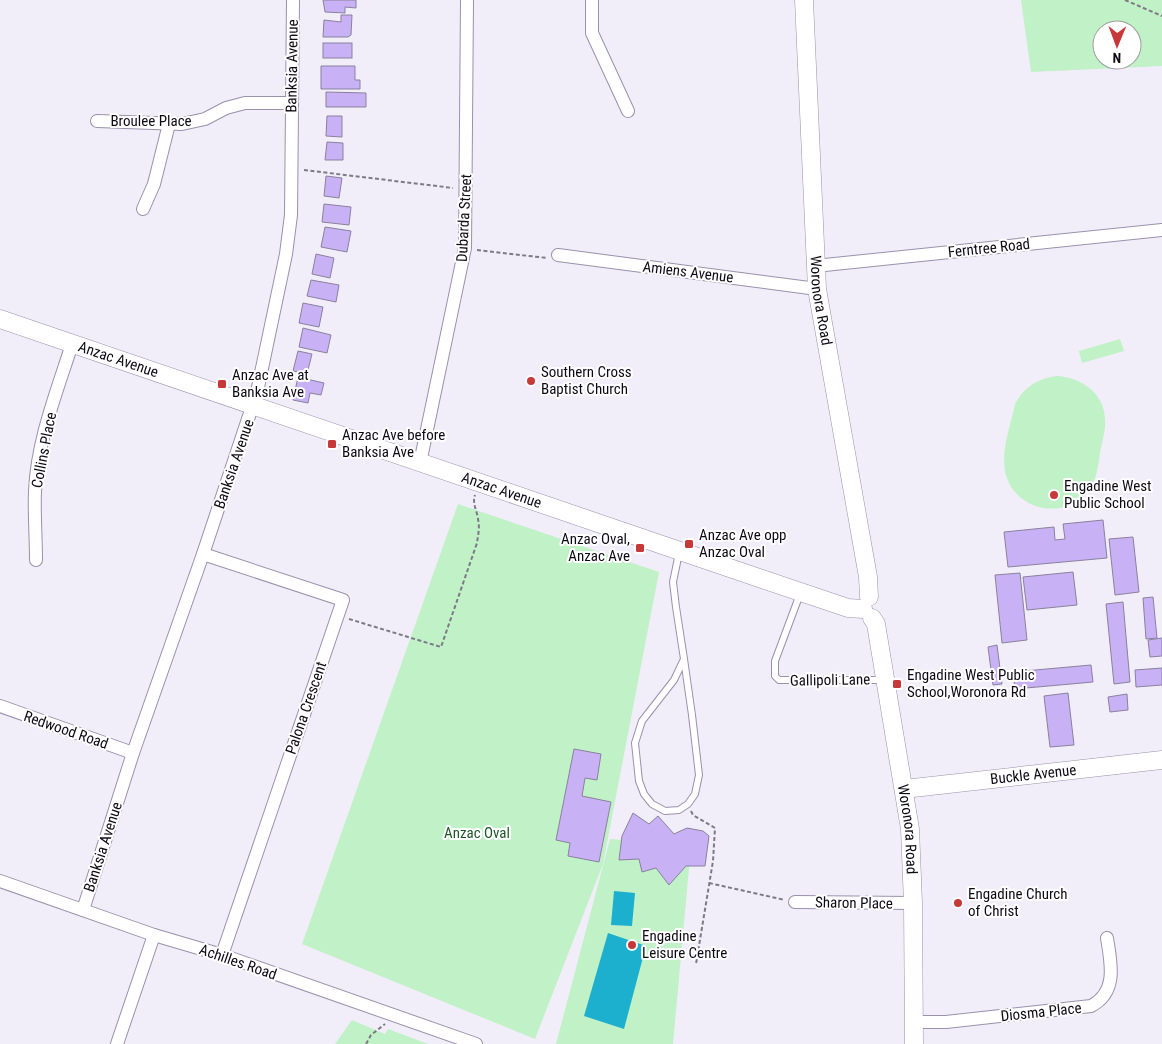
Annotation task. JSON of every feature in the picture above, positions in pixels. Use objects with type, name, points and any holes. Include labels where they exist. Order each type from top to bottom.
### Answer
[{"type":"street","name":"Banksia Avenue","points":[[83,910],[132,753],[203,554],[253,405],[286,254],[291,215],[293,0]]},
{"type":"street","name":"Dubarda Street","points":[[420,463],[465,248],[467,0]]},
{"type":"street","points":[[592,0],[592,34],[628,111]]},
{"type":"street","name":"Woronora Road","points":[[804,0],[817,289],[868,577],[868,608],[876,624],[910,829],[913,904],[914,1044]]},
{"type":"street","name":"Broulee Place","points":[[97,121],[193,123],[226,108],[245,103],[292,103]]},
{"type":"street","points":[[143,209],[154,184],[169,124]]},
{"type":"street","name":"Ferntree Road","points":[[815,266],[1162,230]]},
{"type":"street","name":"Amiens Avenue","points":[[558,255],[817,289]]},
{"type":"street","name":"Anzac Avenue","points":[[0,319],[679,552],[848,608],[868,608]]},
{"type":"street","name":"Collins Place","points":[[36,560],[35,491],[37,472],[49,417],[72,344]]},
{"type":"street","points":[[203,554],[343,600],[338,615]]},
{"type":"street","name":"Palona Crescent","points":[[222,955],[338,615]]},
{"type":"street","name":"Redwood Road","points":[[0,706],[132,753]]},
{"type":"street","name":"Buckle Avenue","points":[[904,789],[1162,760]]},
{"type":"street","name":"Achilles Road","points":[[0,881],[154,935],[222,955],[476,1044]]},
{"type":"street","name":"Sharon Place","points":[[795,902],[913,904]]},
{"type":"street","points":[[117,1044],[154,935]]},
{"type":"street","name":"Diosma Place","points":[[914,1022],[946,1022],[1091,1006],[1104,997],[1110,982],[1107,938]]},
{"type":"lane","points":[[679,552],[674,582],[684,659],[699,775],[695,794],[688,804],[678,810],[665,810],[652,804],[644,794],[639,781],[635,743],[642,721],[674,680],[684,659]]},
{"type":"lane","name":"Gallipoli Lane","points":[[801,592],[775,661],[775,676],[779,680],[885,680]]},
{"type":"path","points":[[1125,0],[1162,16]]},
{"type":"path","points":[[292,169],[466,190]]},
{"type":"path","points":[[465,248],[550,259],[558,255]]},
{"type":"path","points":[[338,615],[441,647],[477,543],[480,529],[473,502],[479,482]]},
{"type":"path","points":[[688,804],[693,815],[715,828],[709,883],[696,964]]},
{"type":"path","points":[[709,883],[795,902]]},
{"type":"path","points":[[366,1044],[371,1035],[396,1017]]},
{"type":"green space","points":[[1021,0],[1162,0],[1162,66],[1142,67],[1142,20],[1092,20],[1092,69],[1031,72]]},
{"type":"green space","points":[[1120,339],[1124,351],[1082,363],[1079,351]]},
{"type":"green space","points":[[1056,376],[1074,379],[1089,388],[1104,409],[1105,423],[1097,470],[1089,491],[1074,503],[1050,509],[1038,507],[1027,502],[1017,494],[1009,484],[1005,471],[1004,454],[1015,404],[1019,398],[1027,388],[1037,382]]},
{"type":"green space","name":"Anzac Oval","points":[[458,504],[659,572],[603,864],[535,1039],[302,944]]},
{"type":"green space","name":"Engadine Leisure Centre","points":[[610,839],[691,846],[673,1044],[556,1044]]},
{"type":"green space","points":[[352,1020],[385,1034],[388,1029],[428,1044],[335,1044]]},
{"type":"water","points":[[614,891],[635,893],[632,926],[611,925]]},
{"type":"water","points":[[608,933],[646,946],[624,1029],[584,1016]]},
{"type":"building","points":[[323,0],[356,0],[356,8],[345,7],[345,13],[325,12]]},
{"type":"building","points":[[341,15],[352,15],[351,35],[348,37],[323,37],[324,20],[341,22]]},
{"type":"building","points":[[323,43],[352,43],[352,58],[323,58]]},
{"type":"building","points":[[321,66],[355,66],[355,80],[360,80],[360,89],[321,89]]},
{"type":"building","points":[[326,92],[366,93],[366,107],[326,107]]},
{"type":"building","points":[[327,116],[342,116],[342,137],[326,136]]},
{"type":"building","points":[[327,142],[343,143],[343,160],[325,160]]},
{"type":"building","points":[[326,176],[342,178],[339,198],[324,196]]},
{"type":"building","points":[[324,204],[351,207],[349,225],[322,222]]},
{"type":"building","points":[[325,227],[351,231],[347,252],[321,247]]},
{"type":"building","points":[[316,254],[334,258],[330,278],[312,274]]},
{"type":"building","points":[[311,280],[339,285],[336,302],[307,296]]},
{"type":"building","points":[[303,303],[323,307],[319,327],[299,323]]},
{"type":"building","points":[[303,328],[331,335],[327,353],[299,347]]},
{"type":"building","points":[[298,351],[312,354],[307,374],[293,371]]},
{"type":"building","points":[[298,377],[324,383],[321,395],[310,393],[308,403],[293,400]]},
{"type":"building","points":[[1103,520],[1107,558],[1008,567],[1004,532],[1054,527],[1055,540],[1065,539],[1063,524]]},
{"type":"building","points":[[1133,537],[1139,592],[1115,595],[1109,539]]},
{"type":"building","points":[[1073,572],[1077,605],[1027,610],[1023,577]]},
{"type":"building","points":[[1020,573],[1027,640],[1002,643],[995,575]]},
{"type":"building","points":[[1153,597],[1157,638],[1146,639],[1143,598]]},
{"type":"building","points":[[1123,602],[1130,682],[1114,684],[1106,604]]},
{"type":"building","points":[[1162,638],[1162,656],[1150,657],[1148,640]]},
{"type":"building","points":[[997,645],[1002,684],[993,685],[988,647]]},
{"type":"building","points":[[1091,665],[1093,682],[1015,689],[1013,672]]},
{"type":"building","points":[[1162,668],[1162,685],[1136,687],[1135,670]]},
{"type":"building","points":[[1068,693],[1074,745],[1050,747],[1044,696]]},
{"type":"building","points":[[1127,694],[1128,710],[1110,712],[1108,697]]},
{"type":"building","points":[[574,749],[601,754],[597,780],[585,778],[582,796],[611,802],[599,862],[568,856],[570,843],[556,840]]},
{"type":"building","points":[[633,813],[649,824],[658,816],[674,834],[687,828],[703,831],[709,836],[705,866],[686,866],[669,885],[656,868],[642,872],[639,859],[619,860],[622,836]]},
{"type":"place","name":"Southern Cross Baptist Church","points":[[531,381]]},
{"type":"place","name":"Anzac Ave at Banksia Ave","points":[[222,384]]},
{"type":"place","name":"Anzac Ave before Banksia Ave","points":[[332,444]]},
{"type":"place","name":"Engadine West Public School","points":[[1054,495]]},
{"type":"place","name":"Anzac Ave opp Anzac Oval","points":[[689,544]]},
{"type":"place","name":"Anzac Oval, Anzac Ave","points":[[640,548]]},
{"type":"place","name":"Engadine West Public School,Woronora Rd","points":[[897,684]]},
{"type":"place","name":"Engadine Church of Christ","points":[[958,903]]},
{"type":"place","name":"Engadine Leisure Centre","points":[[632,945]]}]
